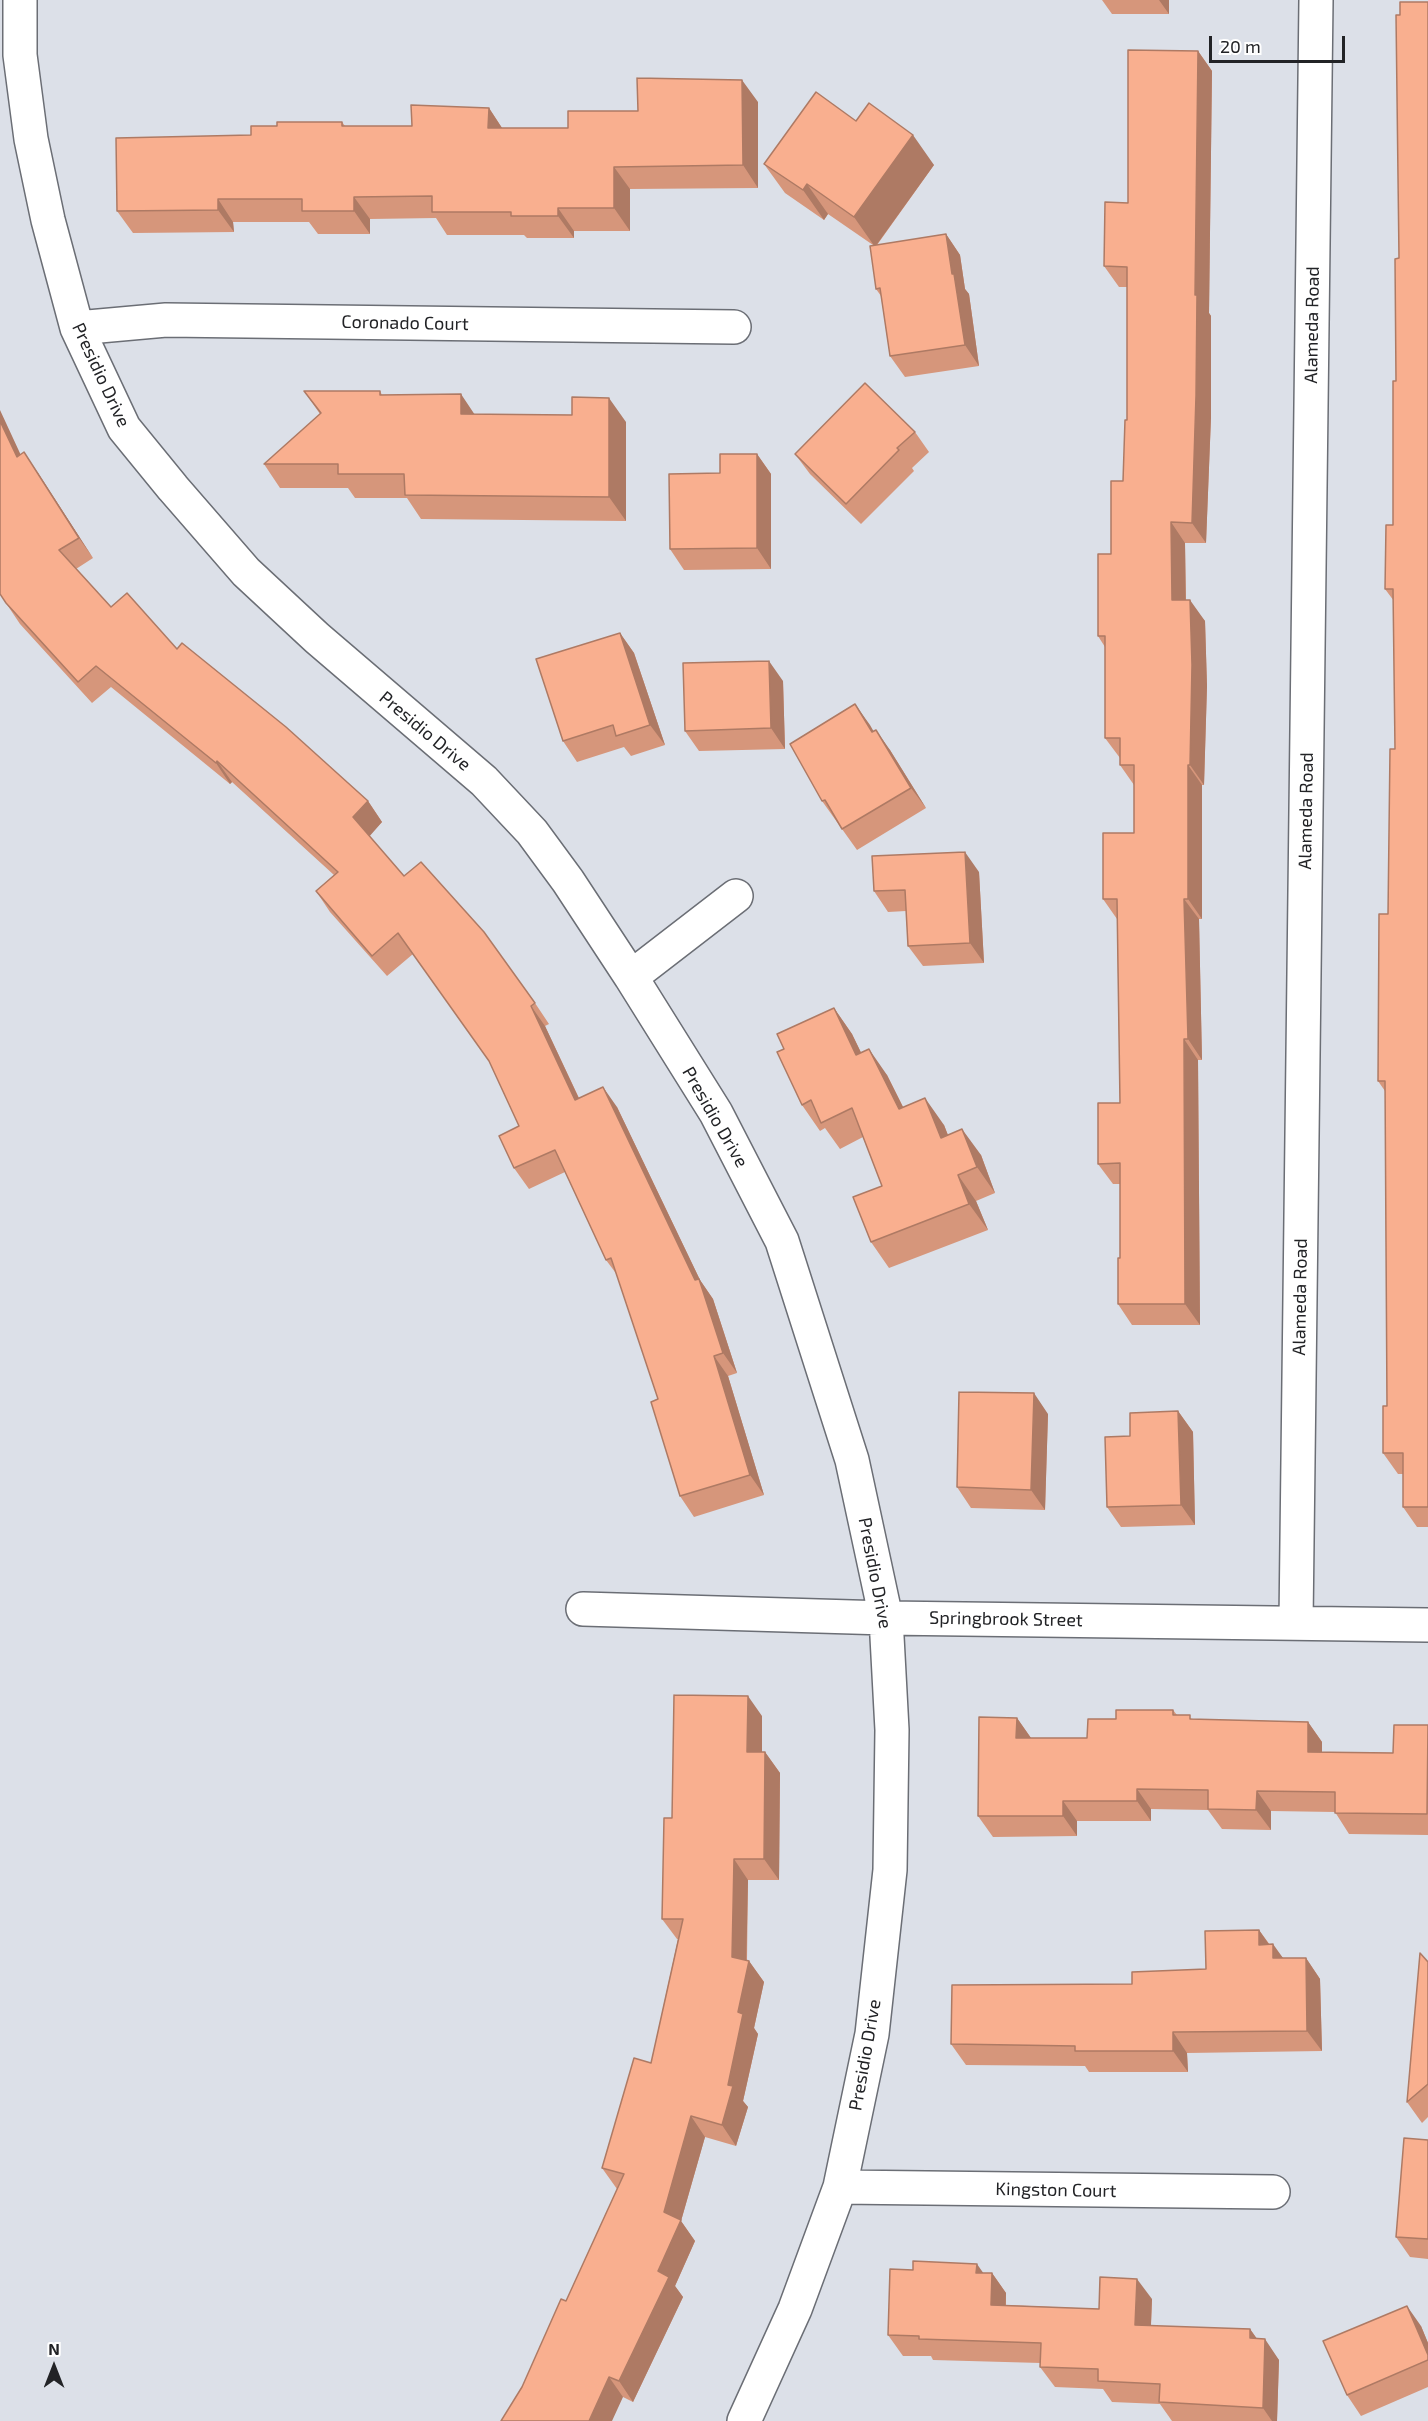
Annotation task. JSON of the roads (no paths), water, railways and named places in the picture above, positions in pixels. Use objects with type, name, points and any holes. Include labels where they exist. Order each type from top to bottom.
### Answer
[{"type":"street","name":"Presidio Drive","points":[[20,0],[20,55],[30,139],[48,220],[77,328],[124,428],[246,572],[316,638],[484,780],[532,832],[631,977],[716,1113],[782,1241],[852,1460],[886,1618],[892,1730],[890,1870],[872,2034],[840,2187],[795,2309],[744,2421]]},
{"type":"street","name":"Alameda Road","points":[[1296,1622],[1316,0]]},
{"type":"street","name":"Coronado Court","points":[[77,328],[166,320],[734,327]]},
{"type":"street","points":[[631,977],[736,896]]},
{"type":"street","name":"Springbrook Street","points":[[584,1609],[886,1618],[1428,1624]]},
{"type":"street","name":"Kingston Court","points":[[840,2187],[1273,2192]]}]
